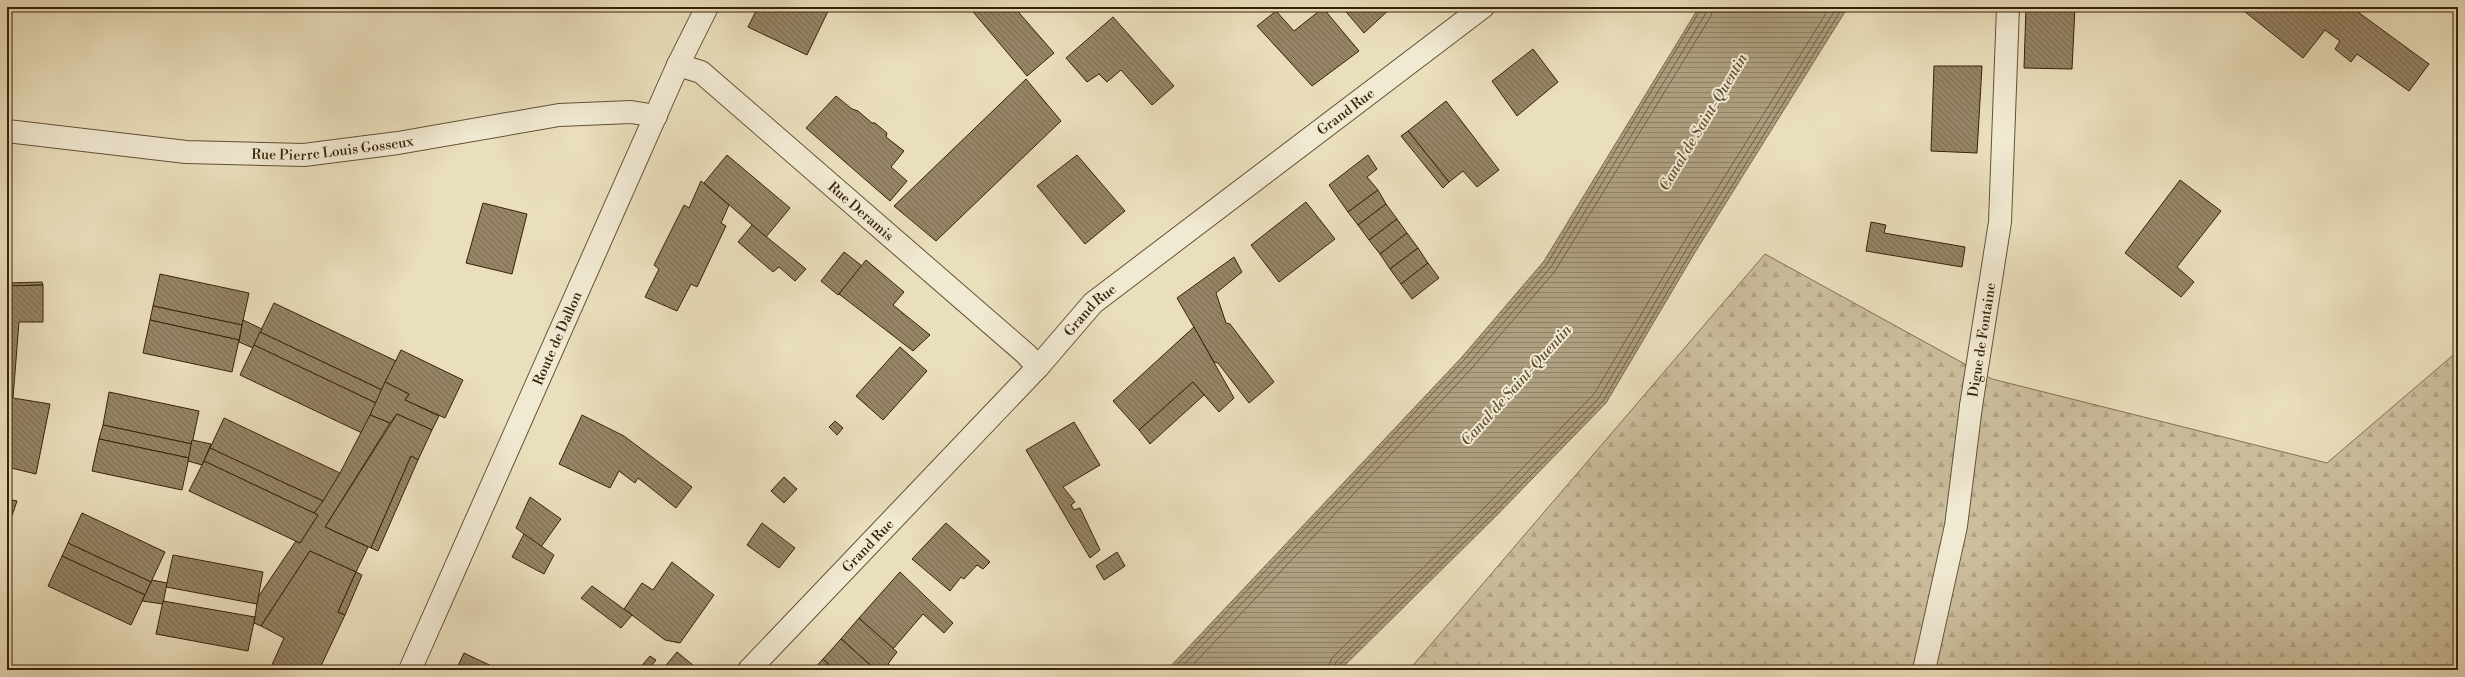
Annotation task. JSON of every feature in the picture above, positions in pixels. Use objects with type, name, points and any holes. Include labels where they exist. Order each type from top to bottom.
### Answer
[{"type":"street","name":"Route de Dallon","points":[[410,670],[678,65],[707,7]]},
{"type":"street","name":"Grand Rue","points":[[749,670],[1038,367],[1093,303],[1483,7]]},
{"type":"street","name":"Digue de Fontaine","points":[[1924,670],[1956,526],[1971,406],[2000,222],[2008,7]]},
{"type":"street","name":"Rue Deramis","points":[[678,65],[701,72],[1026,354],[1038,367]]},
{"type":"street","name":"Rue Pierre Louis Gosseux","points":[[7,131],[186,152],[304,155],[398,142],[559,115],[631,112],[656,116]]},
{"type":"green space","points":[[1765,254],[1992,379],[2327,463],[2458,351],[2458,670],[1409,670]]},
{"type":"water","name":"Canal de Saint-Quentin","points":[[1699,7],[1848,7],[1694,254],[1606,403],[1495,517],[1340,670],[1167,670],[1462,357],[1544,261]]},
{"type":"building","points":[[758,7],[830,7],[807,55],[748,27]]},
{"type":"building","points":[[969,7],[1014,7],[1054,53],[1027,76]]},
{"type":"building","points":[[1342,7],[1392,7],[1364,33]]},
{"type":"building","points":[[2026,7],[2075,7],[2072,69],[2024,68]]},
{"type":"building","points":[[2239,7],[2351,7],[2429,64],[2409,91],[2357,54],[2351,62],[2335,49],[2340,41],[2325,30],[2303,58]]},
{"type":"building","points":[[1323,8],[1359,51],[1312,86],[1257,26],[1276,11],[1294,31]]},
{"type":"building","points":[[1113,17],[1174,86],[1152,105],[1121,70],[1107,82],[1099,74],[1087,82],[1066,58]]},
{"type":"building","points":[[1533,49],[1558,82],[1517,116],[1492,81]]},
{"type":"building","points":[[1934,66],[1982,66],[1977,153],[1931,151]]},
{"type":"building","points":[[1026,79],[1061,121],[936,241],[894,206]]},
{"type":"building","points":[[836,96],[852,109],[858,111],[872,123],[875,123],[887,133],[886,137],[904,151],[891,167],[907,181],[890,201],[806,128]]},
{"type":"building","points":[[1446,101],[1499,170],[1477,187],[1463,171],[1449,182],[1408,131]]},
{"type":"building","points":[[1408,131],[1449,182],[1443,188],[1401,136]]},
{"type":"building","points":[[727,155],[790,208],[766,237],[704,183]]},
{"type":"building","points":[[1077,155],[1125,211],[1085,244],[1037,186]]},
{"type":"building","points":[[1368,155],[1377,169],[1367,177],[1378,190],[1348,212],[1329,185]]},
{"type":"building","points":[[2180,180],[2221,211],[2177,267],[2194,282],[2181,297],[2125,253]]},
{"type":"building","points":[[701,181],[729,205],[721,223],[726,226],[697,287],[691,284],[677,311],[645,297],[659,269],[654,265],[684,205],[689,208]]},
{"type":"building","points":[[1378,190],[1386,204],[1358,225],[1348,212]]},
{"type":"building","points":[[1306,202],[1335,239],[1279,282],[1251,245]]},
{"type":"building","points":[[483,203],[527,214],[512,274],[466,263]]},
{"type":"building","points":[[1386,204],[1397,219],[1369,240],[1358,225]]},
{"type":"building","points":[[1397,219],[1407,233],[1380,254],[1369,240]]},
{"type":"building","points":[[1871,222],[1886,225],[1884,233],[1965,247],[1962,267],[1866,251]]},
{"type":"building","points":[[752,225],[806,269],[795,281],[779,267],[773,272],[738,242]]},
{"type":"building","points":[[1407,233],[1418,248],[1390,269],[1380,254]]},
{"type":"building","points":[[1418,248],[1428,263],[1401,284],[1390,269]]},
{"type":"building","points":[[844,252],[862,266],[838,295],[821,281]]},
{"type":"building","points":[[1234,257],[1242,272],[1216,293],[1226,323],[1230,324],[1274,382],[1249,403],[1218,363],[1214,362],[1177,298]]},
{"type":"building","points":[[866,260],[904,292],[893,305],[930,335],[913,351],[839,294]]},
{"type":"building","points":[[1428,263],[1439,278],[1412,299],[1401,284]]},
{"type":"building","points":[[160,274],[249,293],[242,325],[153,306]]},
{"type":"building","points":[[42,282],[43,285],[7,286],[7,283]]},
{"type":"building","points":[[43,285],[43,322],[19,322],[13,398],[50,404],[36,474],[7,467],[7,286]]},
{"type":"building","points":[[274,303],[396,361],[382,390],[260,332]]},
{"type":"building","points":[[153,306],[242,325],[239,340],[150,320]]},
{"type":"building","points":[[150,320],[239,340],[232,372],[143,353]]},
{"type":"building","points":[[243,320],[262,329],[253,348],[239,342]]},
{"type":"building","points":[[1194,327],[1234,398],[1219,412],[1193,382],[1139,430],[1113,401]]},
{"type":"building","points":[[260,332],[382,390],[376,403],[254,345]]},
{"type":"building","points":[[254,345],[376,403],[362,433],[240,375]]},
{"type":"building","points":[[900,347],[927,371],[883,420],[856,396]]},
{"type":"building","points":[[401,350],[463,380],[445,418],[405,400],[409,394],[385,382]]},
{"type":"building","points":[[385,382],[409,394],[405,400],[439,416],[432,430],[397,414],[390,423],[370,415]]},
{"type":"building","points":[[1193,382],[1204,395],[1150,444],[1139,430]]},
{"type":"building","points":[[109,392],[199,411],[192,444],[103,425]]},
{"type":"building","points":[[397,414],[432,430],[418,460],[411,456],[371,548],[325,527]]},
{"type":"building","points":[[370,415],[390,423],[325,527],[368,547],[356,572],[310,551],[261,626],[254,623],[258,597],[296,541],[300,543],[318,515],[314,513],[340,473]]},
{"type":"building","points":[[582,415],[624,436],[692,487],[676,508],[638,478],[635,483],[619,471],[610,488],[559,464]]},
{"type":"building","points":[[224,418],[340,473],[323,501],[210,448]]},
{"type":"building","points":[[835,421],[843,428],[837,435],[829,427]]},
{"type":"building","points":[[1074,422],[1100,465],[1063,487],[1075,502],[1071,505],[1074,510],[1080,508],[1100,550],[1090,558],[1026,450]]},
{"type":"building","points":[[103,425],[192,444],[189,458],[99,439]]},
{"type":"building","points":[[99,439],[189,458],[182,490],[92,471]]},
{"type":"building","points":[[192,440],[211,444],[202,465],[188,461]]},
{"type":"building","points":[[210,448],[323,501],[314,513],[204,461]]},
{"type":"building","points":[[411,456],[418,460],[378,551],[371,548]]},
{"type":"building","points":[[204,461],[318,515],[300,543],[189,491]]},
{"type":"building","points":[[784,477],[797,489],[784,503],[771,491]]},
{"type":"building","points":[[530,497],[561,519],[541,547],[516,528]]},
{"type":"building","points":[[7,499],[17,501],[7,530]]},
{"type":"building","points":[[82,513],[165,552],[151,582],[68,543]]},
{"type":"building","points":[[762,523],[795,548],[779,568],[747,545]]},
{"type":"building","points":[[946,523],[990,562],[983,569],[977,565],[964,579],[961,577],[950,591],[912,559]]},
{"type":"building","points":[[524,534],[554,555],[544,574],[512,557]]},
{"type":"building","points":[[68,543],[151,582],[145,595],[62,556]]},
{"type":"building","points":[[310,551],[356,572],[338,612],[345,615],[319,670],[288,670],[271,667],[284,638],[261,626]]},
{"type":"building","points":[[1117,552],[1125,566],[1104,580],[1096,566]]},
{"type":"building","points":[[173,555],[263,572],[257,604],[166,587]]},
{"type":"building","points":[[62,556],[145,595],[131,625],[48,586]]},
{"type":"building","points":[[672,562],[714,595],[680,643],[665,640],[624,609],[642,583],[653,590]]},
{"type":"building","points":[[356,572],[362,575],[345,615],[338,612]]},
{"type":"building","points":[[900,572],[953,623],[944,633],[923,614],[893,649],[859,618]]},
{"type":"building","points":[[152,580],[167,583],[163,604],[142,601]]},
{"type":"building","points":[[592,586],[632,615],[621,628],[581,598]]},
{"type":"building","points":[[163,601],[255,617],[248,651],[156,634]]},
{"type":"building","points":[[859,618],[897,652],[888,664],[895,670],[876,670],[841,639]]},
{"type":"building","points":[[841,639],[876,670],[835,670],[823,659]]},
{"type":"building","points":[[677,652],[699,670],[662,670]]},
{"type":"building","points":[[464,653],[500,670],[456,670]]},
{"type":"building","points":[[650,656],[656,660],[651,666],[657,670],[638,670]]},
{"type":"building","points":[[823,659],[835,670],[813,670]]}]
